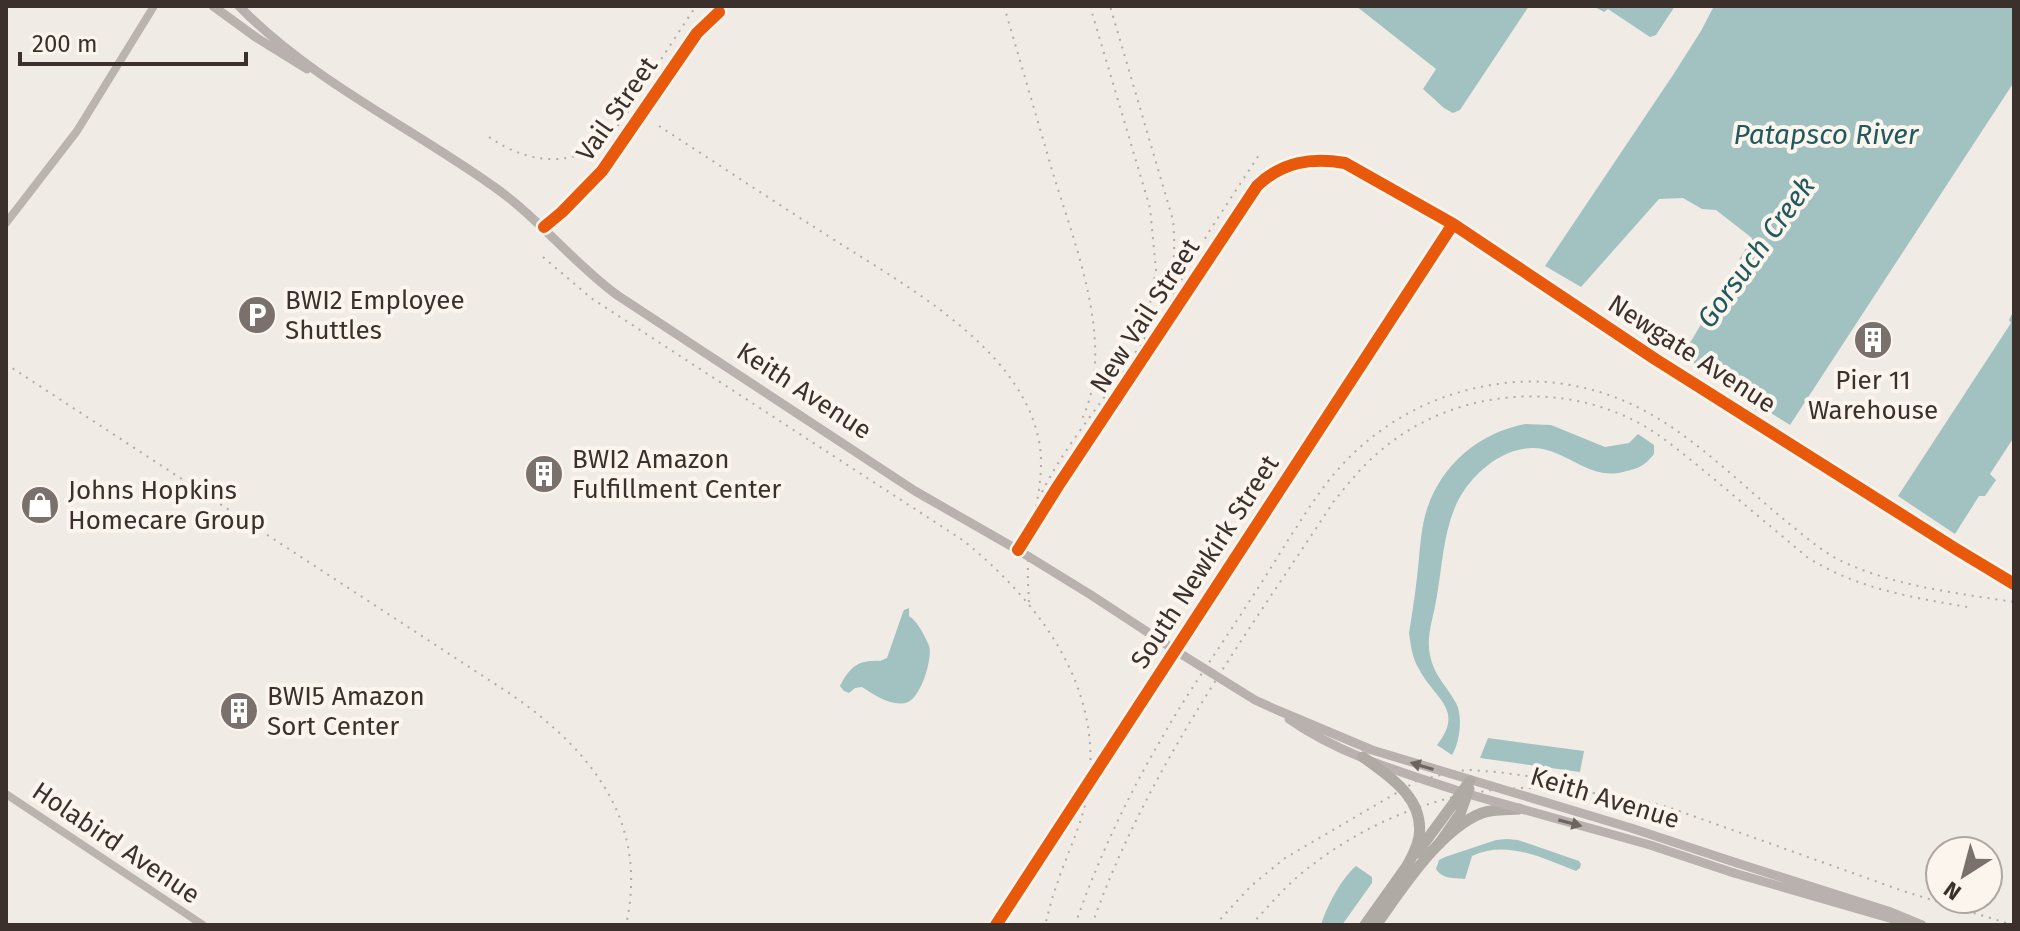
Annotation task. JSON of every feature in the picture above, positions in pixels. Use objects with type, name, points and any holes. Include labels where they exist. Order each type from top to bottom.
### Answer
[{"type":"highway","points":[[1363,757],[1402,788],[1417,811],[1419,835],[1407,866]]},
{"type":"highway","points":[[1376,925],[1460,814],[1470,781]]},
{"type":"highway","points":[[1365,925],[1465,793]]},
{"type":"highway","points":[[1439,844],[1457,828],[1483,813],[1519,809]]},
{"type":"main road","points":[[6,223],[77,131],[154,6]]},
{"type":"main road","name":"Keith Avenue","points":[[213,6],[257,38],[328,79]]},
{"type":"main road","name":"Keith Avenue","points":[[239,6],[257,24],[328,79],[493,186],[544,227],[579,265],[617,295],[915,491],[1018,550],[1242,692],[1372,750],[1631,828],[1736,868],[1891,920],[1920,925]]},
{"type":"main road","name":"Keith Avenue","points":[[1277,710],[1312,735],[1363,757],[1465,793],[1736,868]]},
{"type":"main road","name":"Holabird Avenue","points":[[6,794],[203,925]]},
{"type":"street","name":"Vail Street","points":[[544,227],[602,171],[697,33],[719,12]]},
{"type":"street","name":"New Vail Street","points":[[1018,550],[1257,186],[1281,169],[1305,161],[1345,163]]},
{"type":"street","name":"Newgate Avenue","points":[[1345,163],[1453,224],[1655,359],[2014,584]]},
{"type":"street","name":"South Newkirk Street","points":[[996,925],[1453,224]]},
{"type":"street","points":[[1051,568],[1175,648]]},
{"type":"water","points":[[1356,6],[1529,6],[1460,110],[1453,113],[1423,89],[1436,69]]},
{"type":"water","points":[[1593,6],[1675,6],[1656,35],[1650,37],[1608,9],[1604,12]]},
{"type":"water","name":"Patapsco River","points":[[1714,6],[2014,6],[2014,82],[1790,425],[1760,406],[1756,410],[1692,362],[1687,348],[1752,238],[1716,210],[1702,209],[1683,198],[1659,199],[1581,287],[1545,266],[1673,75]]},
{"type":"water","points":[[2014,310],[2014,437],[1990,474],[1996,480],[1985,496],[1979,496],[1955,534],[1898,496],[2011,323],[2009,320]]},
{"type":"water","points":[[1525,424],[1551,425],[1605,447],[1629,443],[1638,434],[1654,445],[1654,454],[1637,468],[1612,474],[1592,470],[1543,449],[1520,449],[1489,464],[1465,489],[1448,529],[1429,642],[1434,669],[1458,708],[1460,729],[1452,755],[1437,745],[1445,733],[1448,713],[1417,665],[1409,633],[1425,517],[1442,478],[1464,453],[1492,435]]},
{"type":"water","points":[[909,608],[909,616],[921,630],[930,652],[925,677],[913,699],[896,703],[862,687],[849,693],[844,691],[840,686],[853,668],[867,661],[887,658],[903,612]]},
{"type":"water","points":[[1488,738],[1584,751],[1580,772],[1480,758]]},
{"type":"water","points":[[1507,839],[1579,861],[1580,868],[1576,871],[1538,856],[1499,849],[1472,856],[1465,879],[1445,876],[1436,869],[1439,860],[1445,857]]},
{"type":"water","points":[[1356,866],[1372,877],[1372,883],[1342,925],[1321,925],[1335,893]]},
{"type":"railway","points":[[489,137],[537,158],[569,157],[599,144],[623,119],[696,6]]},
{"type":"railway","points":[[1004,6],[1088,294],[1094,327],[1095,359],[1092,390],[1082,419]]},
{"type":"railway","points":[[1090,6],[1150,208],[1156,270],[1148,315]]},
{"type":"railway","points":[[1042,492],[1062,457],[1148,333],[1165,297],[1173,262],[1173,220],[1110,6]]},
{"type":"railway","points":[[659,126],[919,295],[982,345],[1008,374],[1027,406],[1041,454],[1040,482],[1028,556],[1029,603]]},
{"type":"railway","points":[[1169,301],[1259,155]]},
{"type":"railway","points":[[543,257],[591,298],[964,541],[1021,595],[1045,626],[1065,658],[1080,693],[1088,730],[1090,769],[1084,809],[1045,925]]},
{"type":"railway","points":[[6,364],[512,695],[567,740],[608,792],[621,822],[629,853],[631,888],[626,925]]},
{"type":"railway","points":[[1075,925],[1112,832],[1147,765],[1185,699],[1316,498],[1337,471],[1376,434],[1398,419],[1445,397],[1515,382],[1566,384],[1615,397],[1651,414],[1690,440],[1832,556],[1897,581],[2014,602]]},
{"type":"railway","points":[[1092,925],[1114,868],[1169,759],[1233,654],[1334,501],[1379,452],[1408,431],[1439,415],[1473,403],[1544,397],[1579,401],[1614,411],[1664,439],[1807,557],[1826,568],[1885,590],[1967,607]]},
{"type":"railway","points":[[1215,925],[1251,886],[1285,858],[1417,781],[1471,770],[1550,779]]},
{"type":"railway","points":[[1251,925],[1307,869],[1331,851],[1383,822],[1411,810],[1469,794],[1528,788],[1599,794],[1668,807],[1903,891],[2013,925]]},
{"type":"cycle path","points":[[544,227],[602,171],[697,33],[719,12]]},
{"type":"cycle path","points":[[1018,550],[1257,186],[1287,167],[1320,161],[1345,163],[1453,224],[1655,359],[2014,584]]},
{"type":"cycle path","points":[[996,925],[1453,224]]},
{"type":"place","name":"BWI2 Employee Shuttles","points":[[257,315]]},
{"type":"place","name":"Pier 11 Warehouse","points":[[1873,340]]},
{"type":"place","name":"BWI2 Amazon Fulfillment Center","points":[[544,474]]},
{"type":"place","name":"Johns Hopkins Homecare Group","points":[[40,505]]},
{"type":"place","name":"BWI5 Amazon Sort Center","points":[[239,711]]},
{"type":"water label","name":"Gorsuch Creek","points":[[1756,252]]}]
